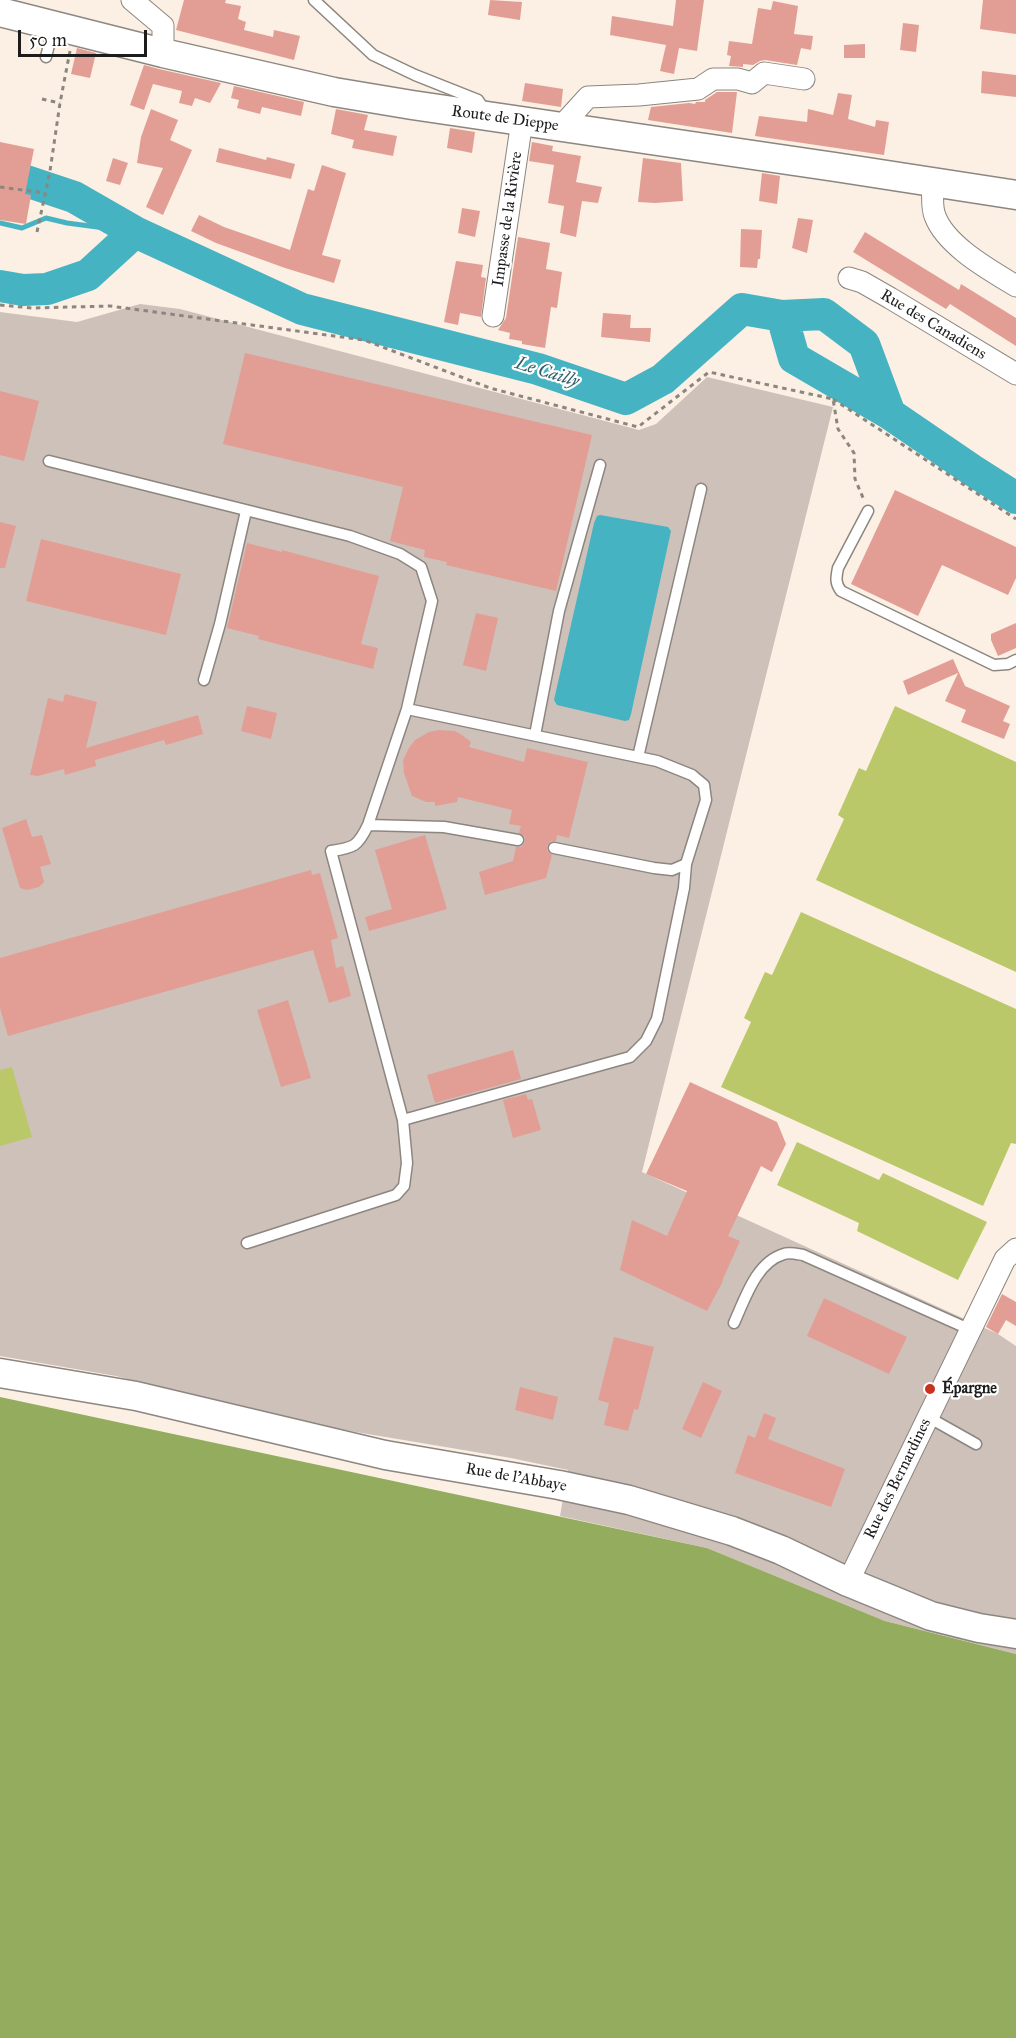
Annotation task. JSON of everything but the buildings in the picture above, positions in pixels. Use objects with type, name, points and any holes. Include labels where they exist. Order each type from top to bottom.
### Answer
[{"type":"street","points":[[132,0],[164,26],[163,53]]},
{"type":"street","name":"Route de Dieppe","points":[[0,12],[163,53],[334,92],[1016,195]]},
{"type":"street","points":[[565,128],[568,119],[588,97],[698,89],[713,80],[738,79],[752,83],[764,73],[804,79]]},
{"type":"street","name":"Impasse de la Rivière","points":[[493,316],[522,121]]},
{"type":"street","points":[[933,183],[935,216],[944,230],[959,248],[1016,286]]},
{"type":"street","name":"Rue des Canadiens","points":[[849,278],[862,282],[890,298],[1016,374]]},
{"type":"street","name":"Rue des Bernardines","points":[[848,1582],[1005,1259],[1016,1249]]},
{"type":"street","name":"Rue de l'Abbaye","points":[[0,1373],[146,1398],[385,1455],[559,1485],[629,1500],[732,1531],[931,1616],[1016,1635]]},
{"type":"lane","points":[[314,0],[373,56],[478,100],[489,117]]},
{"type":"lane","points":[[46,57],[64,28]]},
{"type":"lane","points":[[49,461],[375,544],[400,554],[421,567],[432,601],[407,708],[368,825],[360,842],[345,850],[331,851],[403,1120],[407,1163],[404,1186],[396,1195],[247,1243]]},
{"type":"lane","points":[[535,735],[559,611],[600,465]]},
{"type":"lane","points":[[638,757],[701,489]]},
{"type":"lane","points":[[204,680],[220,624],[246,511]]},
{"type":"lane","points":[[868,512],[838,568],[837,585],[842,591],[994,665],[1008,664],[1016,660]]},
{"type":"lane","points":[[403,1120],[630,1057],[646,1041],[657,1019],[684,888],[686,864],[706,800],[704,785],[692,775],[657,761],[407,708]]},
{"type":"lane","points":[[368,825],[444,827],[518,840]]},
{"type":"lane","points":[[554,848],[654,868],[672,870],[686,864]]},
{"type":"lane","points":[[734,1323],[756,1277],[768,1262],[785,1253],[803,1255],[971,1330]]},
{"type":"lane","points":[[928,1417],[976,1444]]},
{"type":"path","points":[[37,232],[47,188],[60,103],[64,28]]},
{"type":"path","points":[[42,99],[60,103]]},
{"type":"path","points":[[0,188],[45,193]]},
{"type":"path","points":[[0,305],[32,308],[110,306],[364,340],[490,388],[638,427],[709,372],[833,399],[1016,519]]},
{"type":"path","points":[[833,399],[838,429],[854,453],[855,478],[868,512]]},
{"type":"shaded area","points":[[140,304],[180,309],[639,430],[656,424],[707,377],[833,407],[642,1172],[998,1334],[1016,1346],[1016,1654],[885,1621],[707,1548],[560,1516],[568,1470],[511,1458],[278,1419],[116,1376],[0,1356],[0,312],[77,322]]},
{"type":"green space","points":[[895,706],[1016,762],[1016,972],[816,880],[844,819],[838,815],[859,768],[866,771]]},
{"type":"green space","points":[[801,912],[1016,1009],[1016,1144],[1011,1143],[983,1206],[721,1087],[751,1022],[744,1018],[765,972],[772,975]]},
{"type":"green space","points":[[12,1067],[32,1137],[0,1146],[0,1070]]},
{"type":"green space","points":[[797,1142],[879,1180],[883,1173],[987,1222],[958,1280],[857,1231],[859,1223],[777,1185]]},
{"type":"green space","points":[[0,1397],[707,1548],[885,1621],[1016,1654],[1016,2038],[0,2038]]},
{"type":"water","points":[[600,515],[668,527],[671,531],[631,714],[629,720],[625,721],[557,705],[554,700],[594,523]]},
{"type":"waterway","points":[[0,176],[17,178],[74,197],[135,232]]},
{"type":"waterway","points":[[0,223],[22,228],[46,218],[135,232]]},
{"type":"waterway","name":"Le Cailly","points":[[0,286],[23,290],[47,289],[88,275],[135,232],[302,309],[538,369],[626,399],[663,379],[742,309],[782,316],[824,314],[864,344],[890,414],[1016,498]]},
{"type":"waterway","points":[[782,316],[794,358],[890,414]]},
{"type":"place","name":"Épargne","points":[[930,1389]]}]
